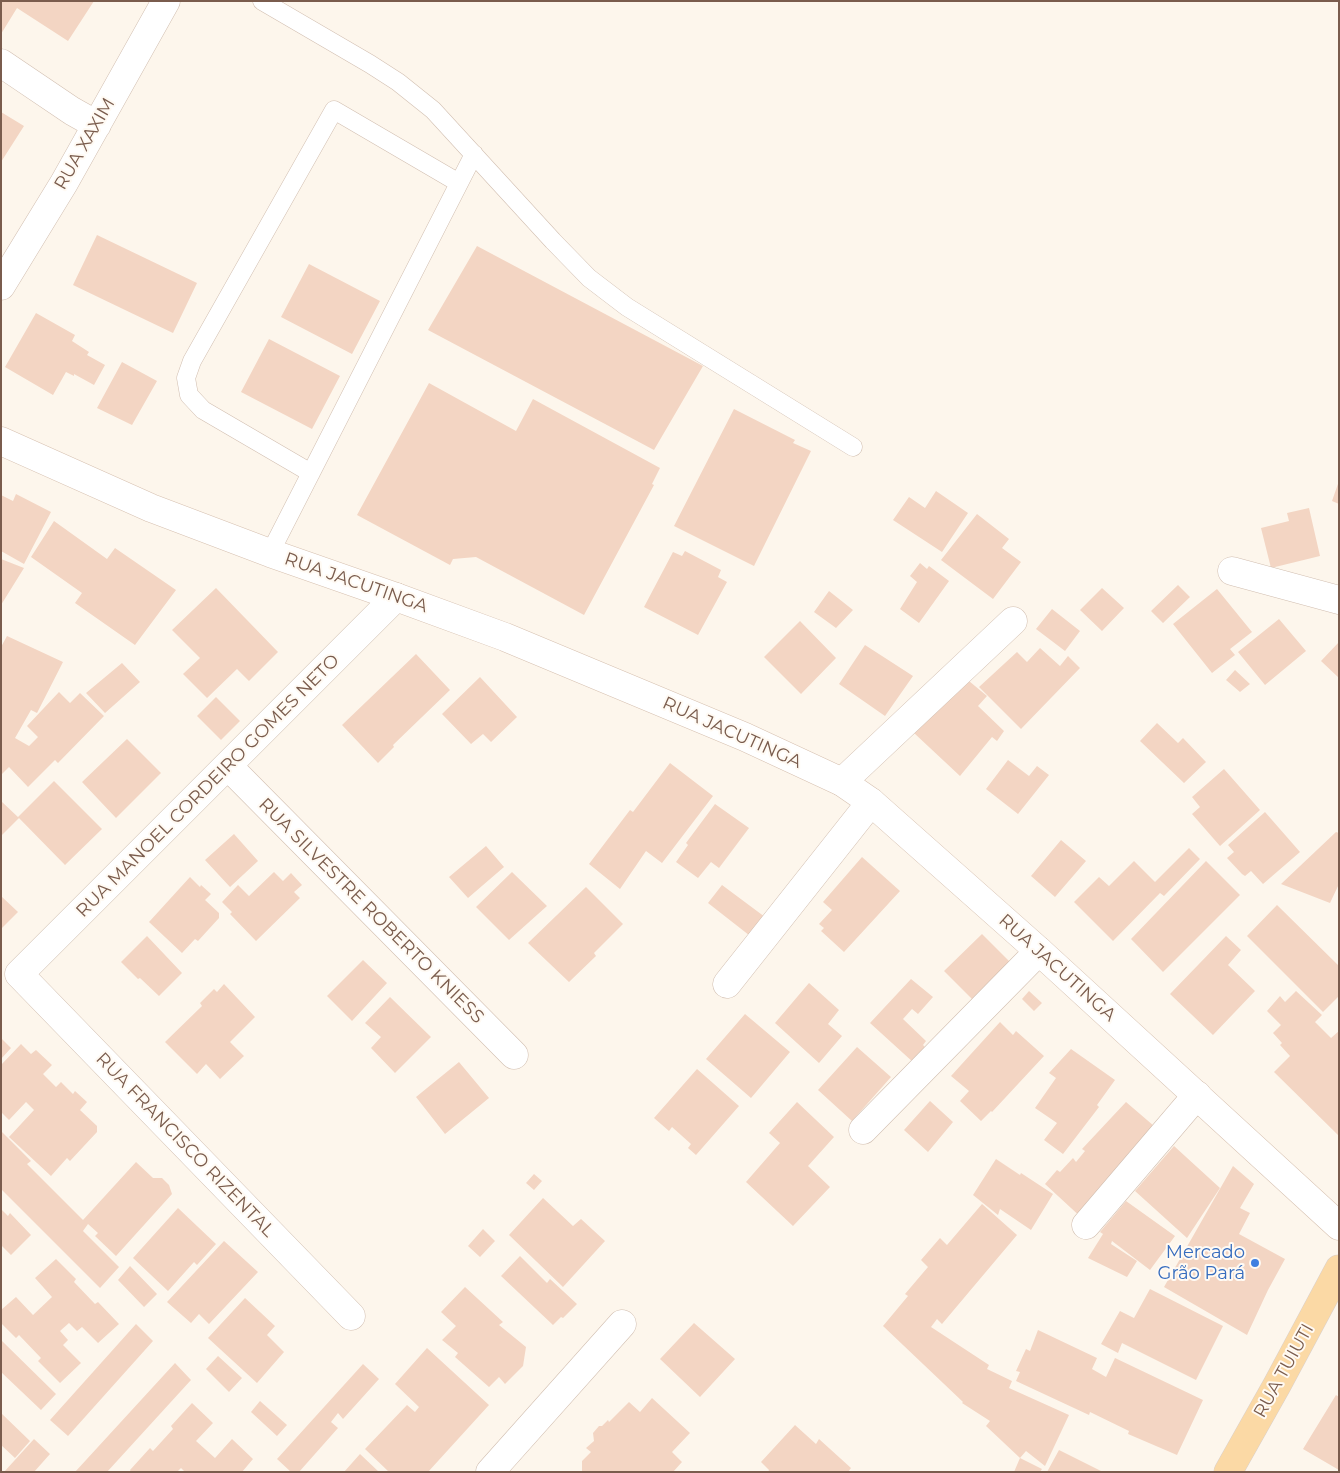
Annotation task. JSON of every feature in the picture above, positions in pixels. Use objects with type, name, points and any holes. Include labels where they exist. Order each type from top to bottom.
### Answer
[{"type":"main road","name":"RUA TUIUTI","points":[[1228,1472],[1277,1386],[1339,1270]]},
{"type":"street","name":"RUA XAXIM","points":[[1,286],[55,198],[166,1]]},
{"type":"street","points":[[1,63],[72,111],[97,125]]},
{"type":"street","name":"RUA JACUTINGA","points":[[1,441],[151,508],[504,637],[745,737],[842,782],[871,802],[1039,951],[1339,1226]]},
{"type":"street","points":[[1232,571],[1339,600]]},
{"type":"street","name":"RUA MANOEL CORDEIRO GOMES NETO","points":[[19,974],[396,597]]},
{"type":"street","points":[[842,782],[1013,621]]},
{"type":"street","name":"RUA SILVESTRE ROBERTO KNIESS","points":[[228,766],[514,1055]]},
{"type":"street","points":[[726,984],[871,802]]},
{"type":"street","points":[[863,1130],[1039,951]]},
{"type":"street","name":"RUA FRANCISCO RIZENTAL","points":[[19,974],[351,1316]]},
{"type":"street","points":[[1086,1226],[1197,1095]]},
{"type":"street","points":[[490,1472],[622,1324]]},
{"type":"lane","points":[[262,1],[398,82],[433,110],[589,278],[627,306],[853,447]]},
{"type":"lane","points":[[311,473],[203,410],[189,395],[186,378],[192,360],[334,110],[459,183]]},
{"type":"lane","points":[[270,553],[474,154]]},
{"type":"building","points":[[1,1],[94,1],[68,41],[17,8],[1,34]]},
{"type":"building","points":[[1,112],[24,126],[1,162]]},
{"type":"building","points":[[97,235],[197,283],[173,333],[73,285]]},
{"type":"building","points":[[477,246],[703,366],[654,450],[428,330]]},
{"type":"building","points":[[309,264],[380,301],[352,354],[281,317]]},
{"type":"building","points":[[36,313],[75,335],[72,341],[89,352],[87,355],[105,365],[94,385],[74,374],[74,376],[66,372],[53,395],[5,367]]},
{"type":"building","points":[[269,339],[340,376],[312,429],[241,392]]},
{"type":"building","points":[[122,362],[157,381],[132,425],[97,408]]},
{"type":"building","points":[[429,383],[516,431],[533,399],[660,468],[652,484],[654,485],[584,615],[476,557],[453,559],[450,565],[357,515]]},
{"type":"building","points":[[734,409],[795,440],[793,443],[811,451],[754,566],[674,526]]},
{"type":"building","points":[[1339,481],[1339,504],[1332,501]]},
{"type":"building","points":[[936,491],[968,513],[942,552],[893,520],[909,497],[925,508]]},
{"type":"building","points":[[16,494],[51,512],[24,564],[1,551],[1,495],[13,501]]},
{"type":"building","points":[[1309,508],[1320,556],[1271,568],[1261,528],[1289,521],[1287,513]]},
{"type":"building","points":[[977,514],[1009,539],[1002,548],[1021,562],[993,599],[941,560]]},
{"type":"building","points":[[54,521],[107,559],[115,548],[176,590],[135,645],[75,603],[82,593],[31,557]]},
{"type":"building","points":[[685,551],[721,570],[718,577],[727,582],[698,635],[644,607],[673,552],[682,556]]},
{"type":"building","points":[[1,559],[24,568],[1,605]]},
{"type":"building","points":[[920,563],[927,569],[929,566],[949,581],[919,623],[900,609],[917,582],[910,576]]},
{"type":"building","points":[[1178,585],[1190,597],[1163,623],[1151,611]]},
{"type":"building","points":[[216,588],[278,652],[249,681],[237,669],[207,698],[183,674],[200,658],[172,630]]},
{"type":"building","points":[[1102,588],[1124,608],[1102,631],[1080,610]]},
{"type":"building","points":[[1217,589],[1252,632],[1230,649],[1235,655],[1212,673],[1173,624]]},
{"type":"building","points":[[829,591],[853,610],[836,628],[814,612]]},
{"type":"building","points":[[1052,609],[1080,631],[1065,651],[1036,629]]},
{"type":"building","points":[[1279,619],[1306,651],[1265,685],[1238,652]]},
{"type":"building","points":[[800,621],[836,658],[801,694],[764,657]]},
{"type":"building","points":[[7,636],[63,662],[37,713],[31,710],[15,738],[29,746],[38,737],[27,726],[59,692],[70,703],[80,693],[104,716],[58,763],[55,760],[28,787],[9,767],[1,775],[1,647]]},
{"type":"building","points":[[1339,642],[1339,678],[1321,661]]},
{"type":"building","points":[[865,645],[913,676],[885,716],[839,684]]},
{"type":"building","points":[[1040,648],[1060,666],[1068,656],[1080,668],[1021,729],[979,687],[1017,652],[1027,662]]},
{"type":"building","points":[[416,654],[450,690],[393,745],[394,747],[378,763],[342,725]]},
{"type":"building","points":[[122,663],[140,682],[105,713],[86,693]]},
{"type":"building","points":[[1235,670],[1250,684],[1240,692],[1226,680]]},
{"type":"building","points":[[480,677],[517,717],[491,742],[483,734],[471,744],[442,714]]},
{"type":"building","points":[[969,681],[987,696],[978,706],[1004,731],[997,741],[992,737],[960,776],[914,733]]},
{"type":"building","points":[[216,697],[240,721],[221,740],[197,716]]},
{"type":"building","points":[[1157,723],[1178,743],[1183,738],[1206,762],[1184,783],[1140,741]]},
{"type":"building","points":[[127,739],[161,773],[116,818],[82,782]]},
{"type":"building","points":[[1008,760],[1029,776],[1037,766],[1049,775],[1018,814],[986,789]]},
{"type":"building","points":[[670,763],[713,796],[662,863],[646,851],[620,889],[589,864],[630,810],[633,812]]},
{"type":"building","points":[[1224,769],[1260,810],[1220,846],[1192,814],[1200,807],[1192,797]]},
{"type":"building","points":[[54,781],[102,829],[65,865],[18,817]]},
{"type":"building","points":[[1,801],[19,818],[1,836]]},
{"type":"building","points":[[715,804],[749,828],[719,868],[711,862],[698,878],[676,862],[688,845],[686,843]]},
{"type":"building","points":[[1265,812],[1300,852],[1263,884],[1251,871],[1245,876],[1242,874],[1227,858],[1234,852],[1228,845]]},
{"type":"building","points":[[1336,832],[1339,833],[1339,884],[1330,903],[1281,884]]},
{"type":"building","points":[[234,834],[258,861],[230,887],[205,860]]},
{"type":"building","points":[[1061,840],[1086,861],[1055,897],[1031,876]]},
{"type":"building","points":[[486,846],[504,867],[468,898],[449,877]]},
{"type":"building","points":[[1189,848],[1200,859],[1164,896],[1160,893],[1113,941],[1074,902],[1099,877],[1109,886],[1134,861],[1155,882]]},
{"type":"building","points":[[862,857],[900,891],[844,952],[821,931],[824,928],[819,924],[832,910],[823,902]]},
{"type":"building","points":[[1206,861],[1240,895],[1163,972],[1131,939]]},
{"type":"building","points":[[274,872],[283,881],[291,873],[302,885],[294,892],[300,898],[256,941],[230,914],[232,912],[222,902],[238,885],[249,896]]},
{"type":"building","points":[[512,872],[547,906],[509,940],[476,907]]},
{"type":"building","points":[[190,877],[211,894],[205,900],[219,913],[219,918],[198,941],[195,939],[182,953],[149,922]]},
{"type":"building","points":[[722,885],[769,920],[754,939],[708,903]]},
{"type":"building","points":[[586,887],[623,924],[594,953],[596,956],[569,982],[528,943]]},
{"type":"building","points":[[1,896],[18,912],[1,929]]},
{"type":"building","points":[[1277,905],[1339,966],[1339,996],[1323,1012],[1247,936]]},
{"type":"building","points":[[982,934],[1011,963],[973,1000],[944,971]]},
{"type":"building","points":[[147,936],[182,973],[159,996],[121,962]]},
{"type":"building","points":[[1226,936],[1241,950],[1228,965],[1255,991],[1213,1035],[1170,994]]},
{"type":"building","points":[[363,960],[387,983],[352,1021],[327,996]]},
{"type":"building","points":[[911,979],[933,997],[918,1014],[912,1009],[903,1019],[926,1041],[923,1045],[926,1048],[914,1063],[870,1023]]},
{"type":"building","points":[[809,983],[839,1010],[828,1024],[842,1036],[819,1063],[775,1023]]},
{"type":"building","points":[[224,984],[255,1017],[230,1042],[244,1056],[220,1079],[206,1064],[197,1074],[165,1042],[202,1006],[200,1003],[214,989],[217,992]]},
{"type":"building","points":[[1029,991],[1042,1003],[1034,1011],[1022,999]]},
{"type":"building","points":[[1296,991],[1322,1015],[1315,1022],[1331,1038],[1339,1031],[1339,1136],[1274,1072],[1290,1056],[1280,1045],[1282,1043],[1273,1033],[1281,1025],[1267,1011],[1280,996],[1285,1002]]},
{"type":"building","points":[[390,997],[431,1037],[395,1073],[371,1048],[381,1037],[365,1023]]},
{"type":"building","points":[[745,1014],[790,1052],[751,1098],[706,1059]]},
{"type":"building","points":[[1000,1022],[1013,1035],[1016,1031],[1044,1056],[992,1112],[981,1121],[960,1101],[969,1091],[951,1076]]},
{"type":"building","points":[[1,1038],[11,1048],[1,1059]]},
{"type":"building","points":[[21,1044],[31,1054],[36,1050],[52,1065],[43,1074],[56,1087],[61,1082],[73,1094],[75,1091],[87,1102],[80,1110],[97,1126],[97,1132],[70,1161],[67,1158],[51,1176],[9,1137],[34,1110],[26,1102],[9,1120],[1,1112],[1,1065]]},
{"type":"building","points":[[857,1047],[891,1077],[852,1121],[818,1090]]},
{"type":"building","points":[[1071,1049],[1115,1080],[1097,1105],[1099,1107],[1063,1154],[1044,1140],[1057,1123],[1035,1108],[1056,1078],[1049,1073]]},
{"type":"building","points":[[459,1062],[489,1098],[445,1134],[416,1097]]},
{"type":"building","points":[[697,1069],[739,1106],[696,1155],[688,1148],[691,1144],[672,1127],[669,1131],[654,1118]]},
{"type":"building","points":[[930,1101],[953,1122],[928,1152],[904,1130]]},
{"type":"building","points":[[797,1102],[834,1137],[808,1166],[830,1187],[793,1226],[746,1182],[780,1143],[769,1133]]},
{"type":"building","points":[[1126,1102],[1161,1132],[1084,1220],[1045,1184],[1057,1170],[1060,1172],[1073,1158],[1076,1162],[1085,1151],[1082,1149]]},
{"type":"building","points":[[1,1131],[31,1161],[27,1164],[83,1220],[136,1162],[153,1178],[162,1178],[169,1185],[172,1194],[116,1256],[95,1236],[98,1233],[88,1224],[83,1231],[119,1267],[100,1288],[1,1189]]},
{"type":"building","points":[[1174,1146],[1220,1188],[1187,1238],[1135,1191]]},
{"type":"building","points":[[996,1159],[1053,1194],[1031,1230],[1000,1209],[998,1215],[973,1195]]},
{"type":"building","points":[[1233,1166],[1254,1184],[1240,1208],[1250,1213],[1239,1234],[1285,1259],[1247,1335],[1164,1287]]},
{"type":"building","points":[[534,1174],[542,1181],[534,1190],[526,1183]]},
{"type":"building","points":[[543,1198],[573,1226],[581,1219],[605,1241],[563,1287],[509,1235]]},
{"type":"building","points":[[1126,1201],[1175,1236],[1150,1270],[1112,1241],[1111,1244],[1137,1261],[1127,1277],[1088,1258],[1103,1234],[1100,1232]]},
{"type":"building","points":[[982,1204],[1017,1235],[942,1324],[937,1319],[931,1327],[989,1365],[987,1369],[1012,1381],[1009,1388],[1069,1415],[1045,1466],[1026,1451],[1020,1458],[986,1426],[990,1421],[962,1403],[883,1326],[908,1296],[905,1294],[928,1267],[921,1260],[940,1238],[947,1245]]},
{"type":"building","points":[[178,1208],[216,1244],[197,1265],[194,1262],[168,1291],[133,1258]]},
{"type":"building","points":[[1,1209],[8,1216],[10,1213],[31,1235],[11,1255],[1,1245]]},
{"type":"building","points":[[483,1229],[495,1241],[480,1257],[468,1246]]},
{"type":"building","points":[[224,1241],[258,1272],[209,1324],[199,1314],[191,1323],[167,1302]]},
{"type":"building","points":[[520,1256],[547,1283],[550,1279],[577,1304],[553,1325],[501,1276]]},
{"type":"building","points":[[56,1259],[76,1279],[74,1282],[95,1304],[98,1302],[119,1324],[98,1343],[82,1327],[77,1331],[69,1323],[60,1331],[68,1340],[63,1345],[81,1363],[60,1383],[38,1361],[41,1358],[19,1335],[16,1338],[1,1323],[1,1310],[16,1297],[33,1315],[52,1297],[35,1278]]},
{"type":"building","points":[[130,1266],[157,1294],[144,1307],[118,1280]]},
{"type":"building","points":[[465,1287],[503,1322],[499,1325],[526,1347],[523,1366],[505,1384],[499,1377],[489,1387],[455,1357],[458,1353],[442,1340],[456,1326],[441,1312]]},
{"type":"building","points":[[1150,1289],[1223,1326],[1196,1380],[1122,1343],[1118,1353],[1101,1344],[1120,1311],[1134,1318]]},
{"type":"building","points":[[245,1298],[275,1326],[267,1335],[284,1352],[257,1383],[208,1338]]},
{"type":"building","points":[[694,1323],[735,1359],[700,1397],[660,1359]]},
{"type":"building","points":[[136,1324],[153,1341],[68,1436],[50,1420]]},
{"type":"building","points":[[1038,1330],[1097,1358],[1092,1369],[1106,1377],[1115,1358],[1203,1400],[1177,1455],[1128,1434],[1129,1431],[1090,1412],[1089,1415],[1016,1381],[1020,1372],[1016,1371],[1026,1349],[1030,1351]]},
{"type":"building","points":[[1,1340],[56,1394],[41,1410],[1,1372]]},
{"type":"building","points":[[427,1348],[489,1405],[428,1472],[389,1472],[365,1449],[407,1405],[415,1412],[419,1407],[395,1384]]},
{"type":"building","points":[[218,1356],[242,1378],[229,1392],[206,1369]]},
{"type":"building","points":[[175,1363],[191,1380],[107,1472],[75,1472]]},
{"type":"building","points":[[363,1364],[379,1379],[343,1419],[338,1413],[331,1422],[338,1428],[299,1472],[291,1472],[277,1459]]},
{"type":"building","points":[[1336,1395],[1339,1397],[1339,1470],[1303,1449]]},
{"type":"building","points":[[652,1398],[690,1433],[672,1452],[682,1462],[673,1472],[582,1472],[582,1461],[591,1452],[586,1448],[594,1441],[593,1433],[599,1426],[602,1426],[608,1420],[609,1422],[629,1402],[640,1412]]},
{"type":"building","points":[[260,1401],[287,1425],[277,1436],[251,1412]]},
{"type":"building","points":[[192,1403],[213,1423],[196,1441],[215,1458],[232,1439],[253,1459],[242,1472],[185,1472],[181,1468],[177,1472],[131,1472],[130,1470],[150,1448],[153,1451],[173,1429],[171,1426]]},
{"type":"building","points":[[1,1413],[30,1441],[15,1458],[1,1445]]},
{"type":"building","points":[[795,1425],[816,1444],[819,1439],[851,1468],[848,1472],[768,1472],[769,1470],[761,1462]]},
{"type":"building","points":[[34,1439],[50,1454],[34,1472],[4,1472]]},
{"type":"building","points":[[1059,1450],[1103,1472],[1047,1472]]},
{"type":"building","points":[[360,1454],[379,1472],[344,1472]]},
{"type":"building","points":[[1020,1458],[1042,1469],[1040,1472],[1014,1472]]},
{"type":"place","name":"Mercado Grão Pará","points":[[1255,1263]]}]
